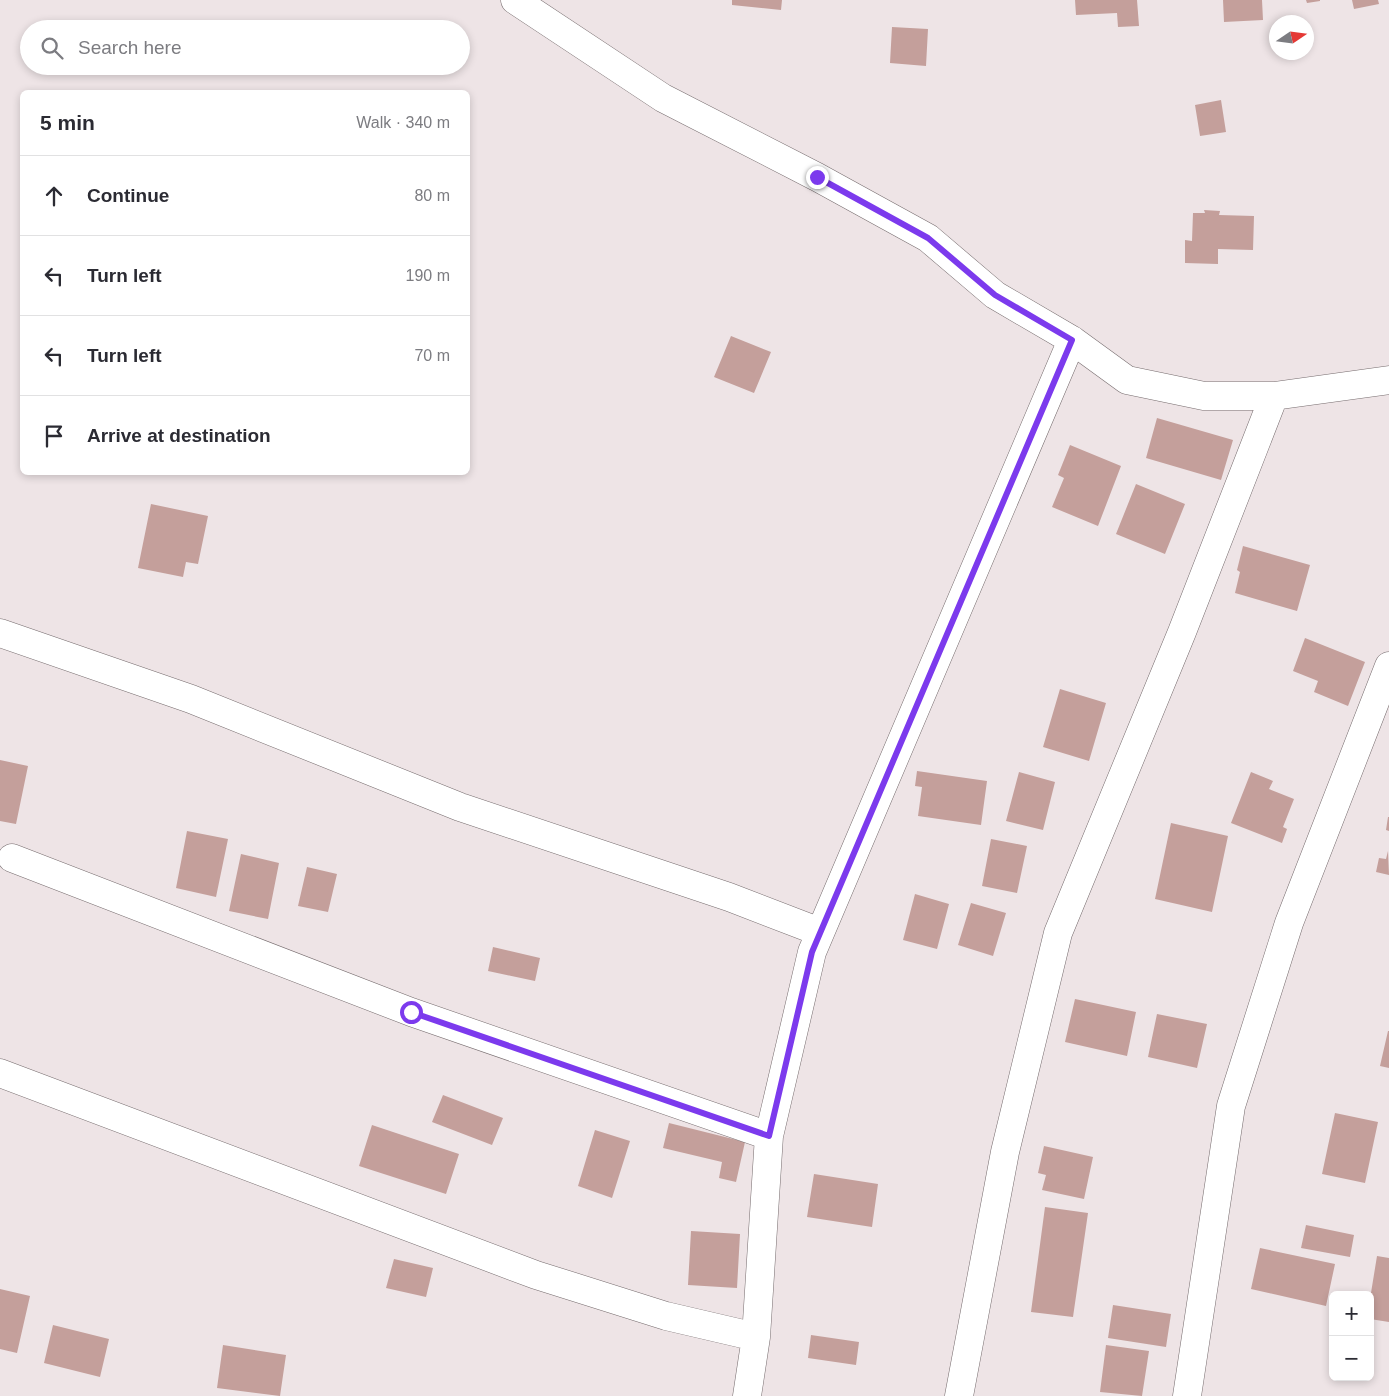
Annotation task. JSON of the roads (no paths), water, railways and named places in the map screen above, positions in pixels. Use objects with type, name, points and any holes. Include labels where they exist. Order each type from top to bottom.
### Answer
[{"type":"street","points":[[515,0],[662,98],[817,177],[928,238],[995,295],[1072,340],[1127,380],[1204,396],[1274,396],[1389,380]]},
{"type":"street","points":[[747,1396],[756,1337],[769,1136],[812,952],[1072,340]]},
{"type":"street","points":[[958,1396],[1005,1152],[1058,933],[1182,632],[1274,396]]},
{"type":"street","points":[[0,633],[191,699],[460,807],[730,897],[820,932]]},
{"type":"street","points":[[1187,1396],[1230,1106],[1289,923],[1389,666]]},
{"type":"street","points":[[12,858],[411,1012],[769,1136]]},
{"type":"street","points":[[0,1073],[536,1275],[666,1316],[756,1337]]}]
